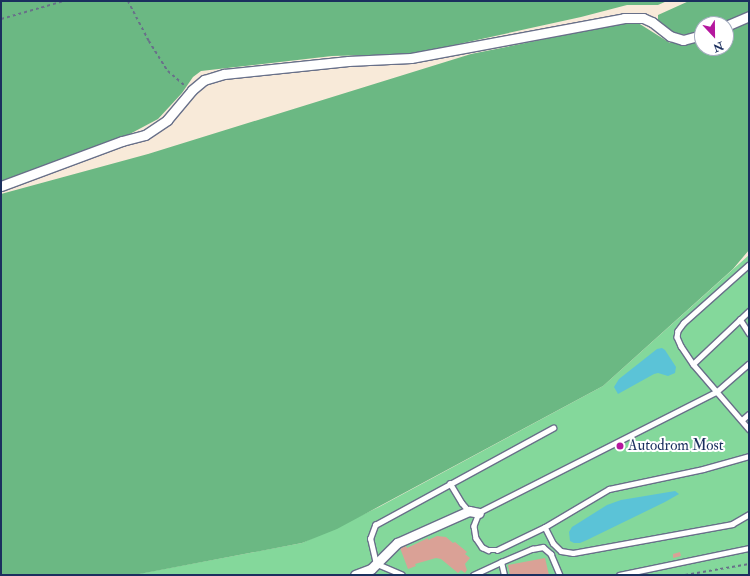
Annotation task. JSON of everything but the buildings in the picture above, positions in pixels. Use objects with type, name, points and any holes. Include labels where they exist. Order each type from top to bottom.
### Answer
[{"type":"street","points":[[734,23],[749,16]]},
{"type":"street","points":[[1,186],[122,141],[145,134],[167,120],[192,90],[204,80],[224,74],[348,61],[411,58],[624,18],[643,18],[652,22],[670,36],[683,40],[694,37]]},
{"type":"street","points":[[355,575],[364,574],[397,543],[469,511],[479,513]]},
{"type":"lane","points":[[749,265],[684,323],[678,330],[677,337],[693,364],[749,430]]},
{"type":"lane","points":[[693,364],[749,311]]},
{"type":"lane","points":[[740,319],[749,333]]},
{"type":"lane","points":[[749,364],[717,392],[479,513],[474,526],[476,538],[482,547],[488,550],[505,547],[545,527],[609,489],[703,469],[749,456]]},
{"type":"lane","points":[[742,420],[749,414]]},
{"type":"lane","points":[[402,575],[376,564],[370,539],[374,525],[553,428]]},
{"type":"lane","points":[[450,483],[462,503],[469,511]]},
{"type":"lane","points":[[545,527],[553,544],[561,550],[573,553],[586,552],[732,524],[749,514]]},
{"type":"lane","points":[[473,575],[532,549],[543,548],[551,554],[560,575]]},
{"type":"lane","points":[[619,575],[749,548]]},
{"type":"lane","points":[[551,554],[561,550]]},
{"type":"lane","points":[[501,562],[504,575]]},
{"type":"path","points":[[1,19],[64,1]]},
{"type":"path","points":[[128,1],[149,41],[168,71],[192,90]]},
{"type":"path","points":[[685,575],[749,564]]},
{"type":"green space","points":[[1,1],[667,1],[658,5],[627,5],[581,17],[413,54],[332,56],[201,71],[193,77],[182,93],[158,119],[126,136],[1,182]]},
{"type":"green space","points":[[689,1],[749,1],[749,13],[734,19],[734,16],[694,16],[694,34],[672,34],[658,23],[658,15]]},
{"type":"green space","points":[[635,21],[670,43],[694,41],[694,56],[734,56],[734,28],[749,22],[749,250],[733,269],[603,386],[337,529],[302,543],[134,575],[1,575],[1,194],[148,154],[471,54]]},
{"type":"green space","name":"Autodrom Most","points":[[749,255],[749,575],[132,575],[302,543],[379,507],[603,386]]},
{"type":"water","points":[[662,348],[665,350],[676,367],[675,373],[668,376],[658,373],[654,374],[618,394],[614,387],[619,379],[657,349]]},
{"type":"water","points":[[675,491],[679,494],[587,540],[580,543],[570,541],[569,532],[572,527],[607,505],[621,500]]},
{"type":"place","name":"Autodrom Most","points":[[620,446]]}]
